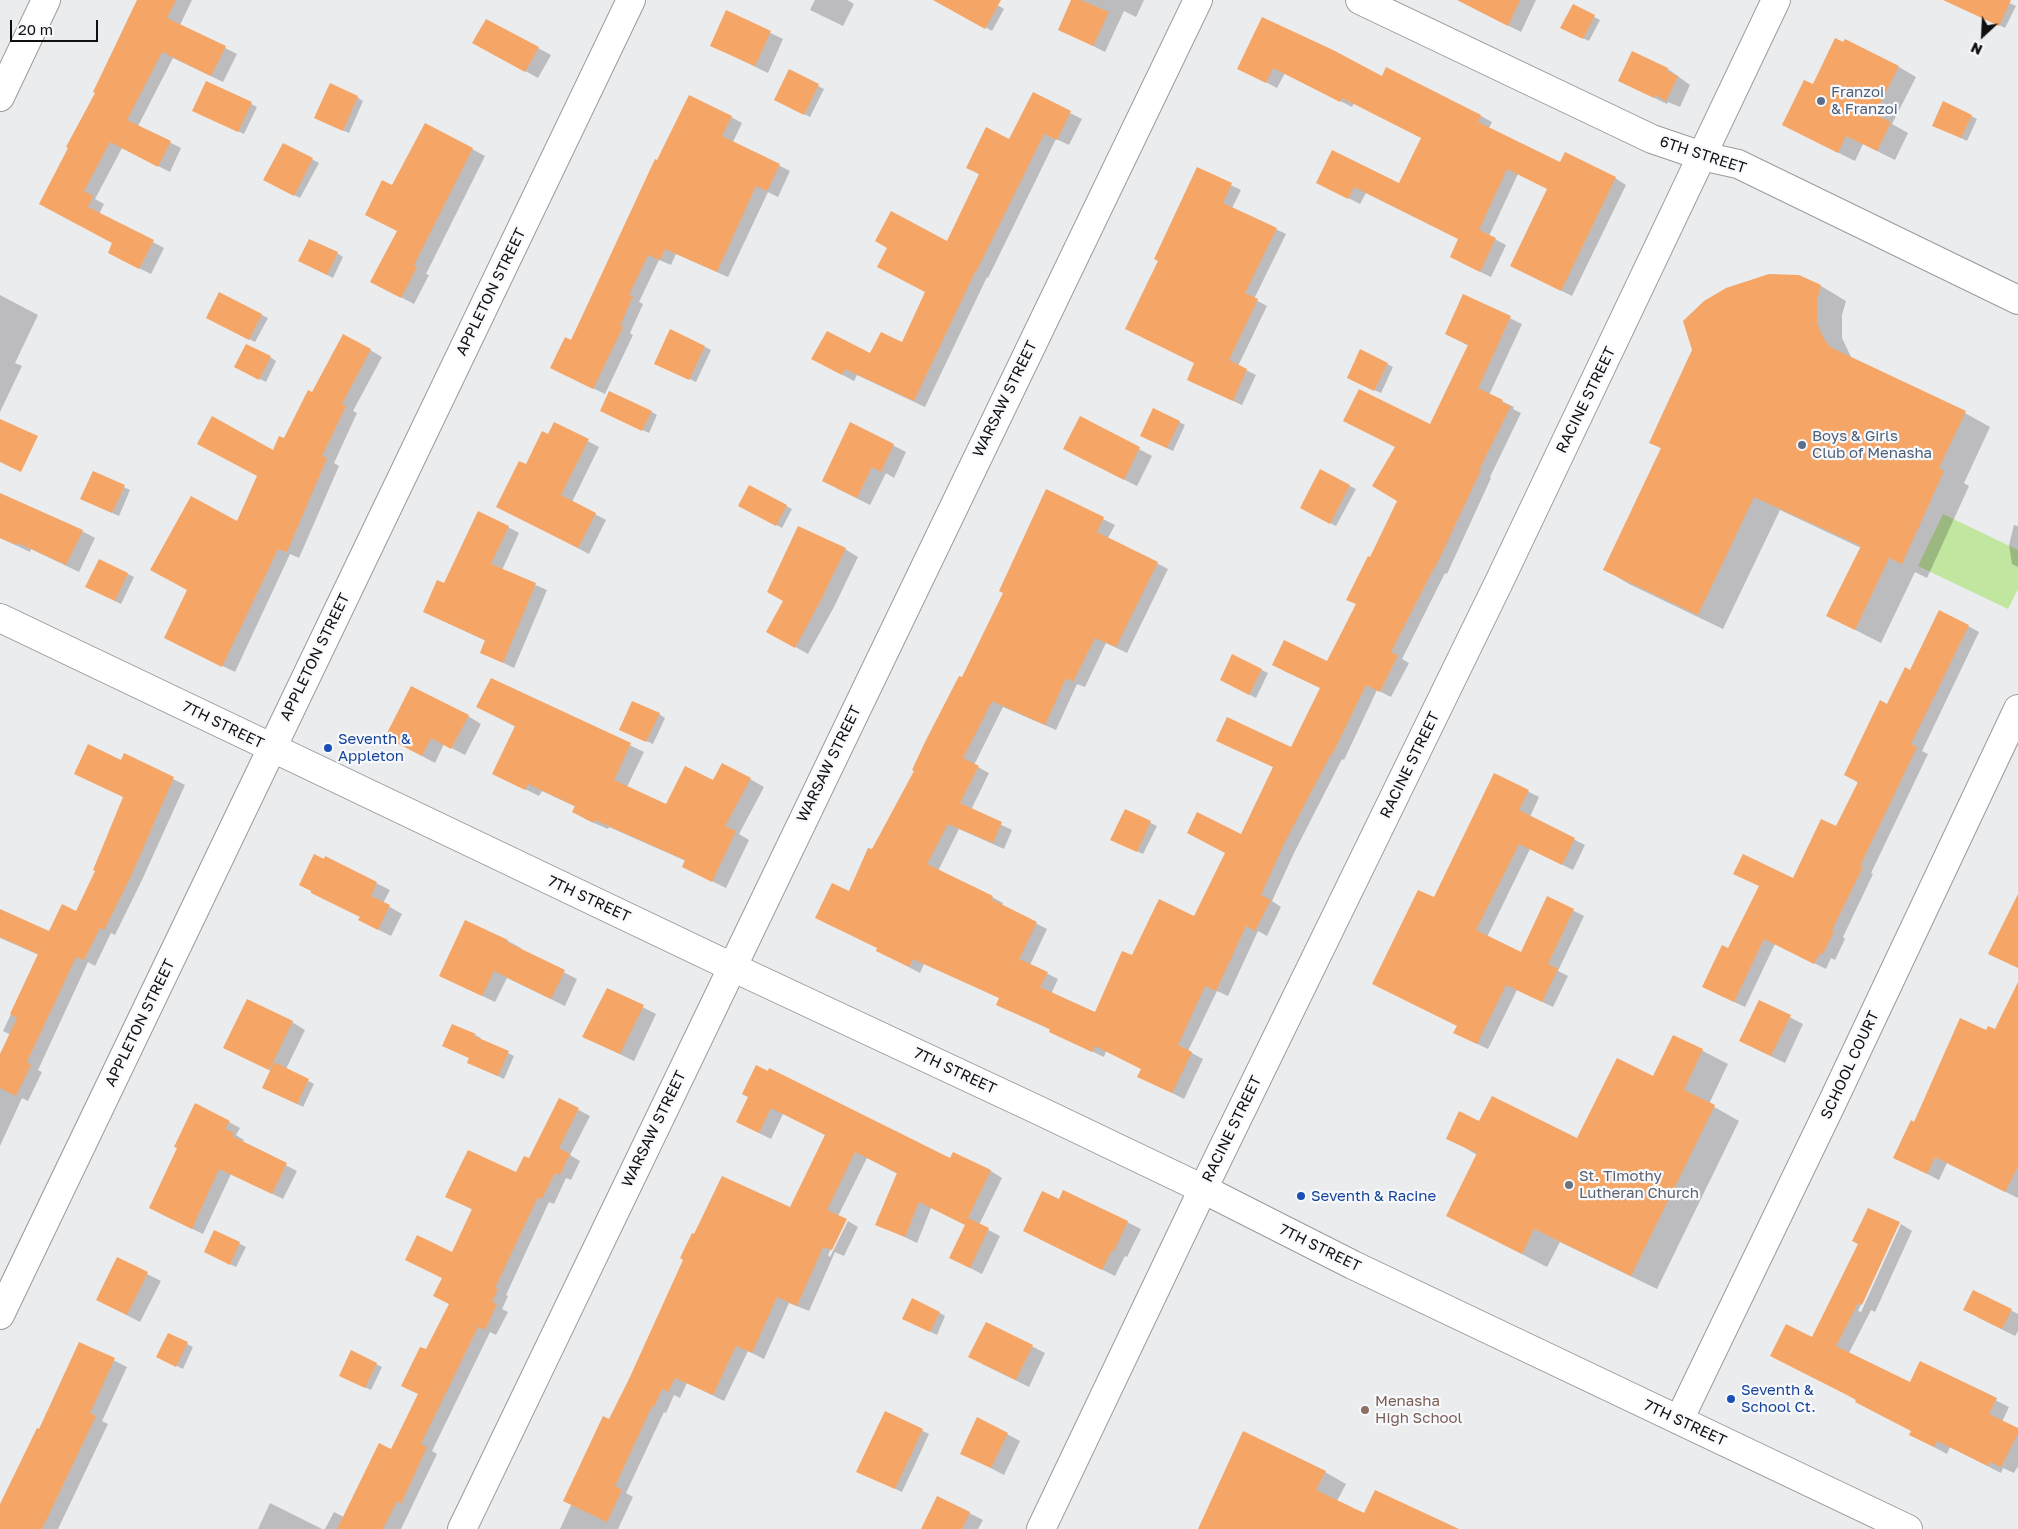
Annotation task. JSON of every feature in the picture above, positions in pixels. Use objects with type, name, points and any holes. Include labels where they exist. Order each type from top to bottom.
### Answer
[{"type":"street","points":[[0,97],[46,0]]},
{"type":"street","name":"APPLETON STREET","points":[[0,1316],[631,0]]},
{"type":"street","name":"WARSAW STREET","points":[[462,1529],[1198,0]]},
{"type":"street","name":"6TH STREET","points":[[1360,0],[1652,139],[1702,156],[1738,164],[2018,300]]},
{"type":"street","name":"RACINE STREET","points":[[1041,1529],[1203,1189],[1486,609],[1776,0]]},
{"type":"street","name":"7TH STREET","points":[[0,618],[1203,1189],[1353,1265],[1908,1529]]},
{"type":"street","name":"SCHOOL COURT","points":[[1679,1420],[2018,709]]},
{"type":"green space","points":[[1943,514],[2018,550],[2018,589],[2008,609],[1918,566]]},
{"type":"building","points":[[137,0],[176,0],[167,18],[226,46],[211,76],[162,52],[127,120],[171,141],[158,167],[110,142],[84,191],[93,196],[88,207],[154,240],[139,269],[108,253],[112,243],[39,204],[68,148],[66,147],[95,93],[93,92]]},
{"type":"building","points":[[933,0],[1001,0],[985,29]]},
{"type":"building","points":[[1071,0],[1081,0],[1109,12],[1093,46],[1058,30]]},
{"type":"building","points":[[1457,0],[1520,0],[1508,26]]},
{"type":"building","points":[[1943,0],[2011,0],[1999,26]]},
{"type":"building","points":[[1573,4],[1595,15],[1583,39],[1560,28]]},
{"type":"building","points":[[726,10],[771,31],[755,66],[710,46]]},
{"type":"building","points":[[1262,17],[1333,50],[1382,76],[1386,67],[1481,115],[1478,122],[1560,162],[1565,152],[1616,177],[1561,291],[1510,266],[1547,189],[1507,169],[1479,230],[1496,238],[1480,272],[1450,257],[1458,239],[1354,187],[1348,199],[1316,183],[1332,150],[1399,183],[1421,138],[1342,98],[1340,102],[1273,68],[1266,83],[1237,69]]},
{"type":"building","points":[[486,19],[539,47],[525,72],[472,43]]},
{"type":"building","points":[[1835,38],[1843,42],[1845,39],[1899,66],[1875,114],[1891,122],[1877,151],[1846,136],[1838,153],[1782,125],[1804,80],[1813,84]]},
{"type":"building","points":[[1632,51],[1668,68],[1667,71],[1678,76],[1666,101],[1655,95],[1654,98],[1618,81]]},
{"type":"building","points":[[789,69],[819,84],[804,115],[774,100]]},
{"type":"building","points":[[206,81],[252,102],[238,132],[192,111]]},
{"type":"building","points":[[330,83],[358,96],[343,131],[314,118]]},
{"type":"building","points":[[1033,92],[1071,111],[1057,140],[1044,134],[975,272],[914,401],[845,369],[842,375],[811,359],[827,331],[870,353],[881,332],[902,342],[925,292],[877,267],[887,248],[875,241],[891,211],[947,241],[979,174],[966,168],[986,127],[1009,139]]},
{"type":"building","points":[[689,95],[732,116],[722,136],[780,164],[767,191],[756,186],[717,272],[665,249],[660,260],[648,255],[629,295],[633,296],[620,326],[623,327],[593,389],[550,368],[565,337],[571,340],[655,159],[657,160]]},
{"type":"building","points":[[1943,101],[1972,115],[1961,138],[1932,126]]},
{"type":"building","points":[[425,123],[473,148],[414,265],[417,267],[401,298],[370,282],[397,231],[365,215],[382,180],[392,185]]},
{"type":"building","points":[[283,143],[313,158],[294,196],[263,180]]},
{"type":"building","points":[[1197,167],[1232,183],[1223,203],[1277,228],[1245,293],[1258,299],[1229,360],[1247,369],[1233,401],[1187,380],[1194,363],[1125,329],[1158,261],[1154,259]]},
{"type":"building","points":[[309,239],[338,252],[327,275],[298,261]]},
{"type":"building","name":"Boys & Girls Club of Menasha","points":[[1769,274],[1799,275],[1821,285],[1817,300],[1817,323],[1830,347],[1966,411],[1939,468],[1944,471],[1902,564],[1889,558],[1855,630],[1826,616],[1861,546],[1754,497],[1698,615],[1603,570],[1661,448],[1649,443],[1692,350],[1683,321],[1704,301],[1726,288]]},
{"type":"building","points":[[219,292],[262,314],[249,340],[206,318]]},
{"type":"building","points":[[1463,294],[1511,316],[1478,388],[1511,406],[1479,470],[1481,470],[1435,568],[1391,652],[1398,655],[1380,692],[1366,685],[1332,755],[1283,846],[1261,895],[1271,900],[1255,931],[1246,926],[1216,991],[1205,986],[1178,1045],[1192,1052],[1172,1093],[1137,1077],[1141,1069],[1095,1046],[1092,1052],[1049,1032],[1050,1029],[996,1005],[999,998],[913,959],[909,967],[876,951],[877,948],[815,918],[832,883],[849,891],[868,848],[872,849],[914,771],[912,770],[926,740],[959,676],[962,677],[1003,593],[999,591],[1046,489],[1104,517],[1097,532],[1158,562],[1116,647],[1095,638],[1073,682],[1066,678],[1045,725],[992,701],[963,758],[979,766],[960,803],[1002,822],[993,843],[948,824],[927,864],[993,896],[991,899],[1037,922],[1019,959],[1048,972],[1040,987],[1095,1012],[1122,951],[1132,955],[1159,899],[1194,916],[1225,853],[1187,833],[1197,812],[1241,834],[1273,767],[1216,741],[1227,717],[1291,747],[1320,688],[1272,665],[1284,640],[1327,661],[1356,604],[1346,600],[1368,556],[1370,557],[1397,501],[1372,486],[1395,447],[1343,421],[1359,389],[1430,424],[1468,345],[1445,334]]},
{"type":"building","points":[[670,329],[705,346],[689,380],[654,364]]},
{"type":"building","points":[[343,334],[371,349],[342,404],[346,406],[322,456],[327,458],[287,552],[278,549],[222,667],[164,638],[187,590],[150,570],[191,496],[237,521],[257,476],[197,444],[212,416],[273,450],[279,436],[284,438],[308,390],[312,392]]},
{"type":"building","points":[[246,344],[271,356],[259,380],[234,367]]},
{"type":"building","points":[[1360,349],[1388,363],[1374,391],[1347,378]]},
{"type":"building","points":[[609,391],[652,411],[642,431],[600,411]]},
{"type":"building","points":[[1153,408],[1180,421],[1167,448],[1140,436]]},
{"type":"building","points":[[1080,416],[1140,447],[1124,480],[1063,449]]},
{"type":"building","points":[[0,419],[38,436],[21,472],[0,462]]},
{"type":"building","points":[[554,422],[589,439],[561,495],[596,513],[578,548],[496,507],[519,461],[526,464],[542,431],[548,434]]},
{"type":"building","points":[[850,422],[894,444],[881,472],[872,467],[857,498],[822,481]]},
{"type":"building","points":[[1320,469],[1350,485],[1330,524],[1300,508]]},
{"type":"building","points":[[93,471],[125,485],[112,513],[80,499]]},
{"type":"building","points":[[749,485],[787,505],[776,526],[738,506]]},
{"type":"building","points":[[0,493],[83,530],[66,565],[18,543],[17,545],[0,538]]},
{"type":"building","points":[[478,511],[509,526],[491,564],[536,583],[503,663],[480,653],[485,640],[423,612],[437,580],[444,583]]},
{"type":"building","points":[[798,526],[846,548],[795,648],[766,632],[783,601],[767,592]]},
{"type":"building","points":[[99,559],[128,573],[115,601],[85,587]]},
{"type":"building","points":[[1939,610],[1969,625],[1911,744],[1917,747],[1860,866],[1863,867],[1832,930],[1834,931],[1823,954],[1820,953],[1814,964],[1764,939],[1734,1002],[1702,987],[1722,945],[1728,948],[1759,886],[1733,874],[1743,854],[1793,878],[1821,819],[1836,826],[1858,782],[1844,775],[1880,700],[1887,704],[1905,667],[1910,670]]},
{"type":"building","points":[[1232,654],[1262,669],[1249,695],[1220,680]]},
{"type":"building","points":[[491,678],[631,743],[614,780],[666,804],[685,766],[713,780],[722,763],[751,778],[725,826],[736,831],[712,882],[682,867],[685,860],[595,820],[594,823],[572,812],[575,806],[528,784],[525,790],[492,774],[515,726],[476,707]]},
{"type":"building","points":[[411,686],[469,715],[451,749],[431,738],[422,756],[385,737]]},
{"type":"building","points":[[632,701],[660,713],[646,742],[619,730]]},
{"type":"building","points":[[88,744],[121,760],[124,753],[174,777],[132,874],[104,930],[100,928],[84,960],[76,957],[27,1062],[31,1065],[16,1096],[0,1088],[0,1054],[17,1018],[10,1014],[38,954],[0,937],[0,909],[49,931],[62,904],[76,911],[95,871],[93,870],[123,797],[74,774]]},
{"type":"building","points":[[1494,773],[1529,790],[1519,810],[1575,838],[1562,865],[1519,844],[1476,930],[1521,952],[1547,896],[1574,909],[1548,964],[1558,969],[1542,1002],[1506,985],[1477,1044],[1453,1033],[1457,1026],[1372,984],[1418,890],[1434,897]]},
{"type":"building","points":[[1125,809],[1151,821],[1137,852],[1110,840]]},
{"type":"building","points":[[314,854],[324,859],[325,856],[377,882],[371,896],[390,905],[378,930],[358,920],[360,917],[311,893],[311,891],[299,885]]},
{"type":"building","points":[[2018,894],[2018,968],[1988,954]]},
{"type":"building","points":[[465,920],[565,970],[551,999],[494,971],[482,996],[439,976]]},
{"type":"building","points":[[2018,982],[2018,1166],[2005,1192],[1935,1157],[1927,1174],[1893,1158],[1911,1120],[1914,1122],[1960,1018],[1986,1030],[1988,1026],[1995,1029]]},
{"type":"building","points":[[607,988],[644,1005],[620,1054],[582,1037]]},
{"type":"building","points":[[247,999],[293,1021],[269,1070],[223,1048]]},
{"type":"building","points":[[1759,1000],[1791,1015],[1771,1056],[1739,1041]]},
{"type":"building","points":[[452,1024],[509,1051],[498,1076],[467,1063],[469,1058],[442,1046]]},
{"type":"building","name":"St. Timothy Lutheran Church","points":[[1673,1035],[1703,1049],[1684,1090],[1715,1105],[1631,1276],[1534,1229],[1522,1254],[1446,1216],[1477,1153],[1446,1139],[1459,1111],[1479,1121],[1492,1096],[1577,1138],[1617,1058],[1653,1076]]},
{"type":"building","points":[[274,1062],[309,1079],[297,1104],[262,1088]]},
{"type":"building","points":[[756,1065],[768,1071],[769,1068],[950,1158],[953,1152],[991,1170],[968,1218],[989,1228],[970,1268],[949,1258],[965,1225],[919,1202],[905,1237],[875,1225],[897,1173],[855,1152],[827,1210],[847,1219],[832,1250],[823,1247],[797,1306],[777,1297],[752,1353],[736,1346],[713,1395],[675,1378],[668,1392],[662,1389],[654,1407],[652,1406],[615,1486],[622,1490],[607,1522],[563,1501],[603,1416],[609,1419],[629,1379],[683,1260],[680,1258],[692,1233],[694,1234],[722,1176],[790,1207],[825,1135],[771,1108],[759,1133],[736,1122],[748,1097],[742,1094]]},
{"type":"building","points":[[559,1098],[579,1108],[559,1148],[570,1154],[560,1175],[555,1173],[542,1199],[538,1197],[495,1288],[498,1289],[492,1302],[497,1304],[485,1330],[478,1327],[421,1444],[427,1447],[401,1504],[397,1501],[383,1529],[337,1529],[379,1443],[391,1449],[418,1394],[401,1386],[420,1347],[426,1349],[449,1304],[433,1296],[442,1278],[405,1260],[417,1235],[452,1252],[472,1209],[445,1197],[468,1150],[516,1172],[524,1156],[529,1158]]},
{"type":"building","points":[[195,1103],[230,1121],[225,1129],[234,1133],[232,1136],[287,1163],[272,1194],[219,1169],[192,1229],[149,1208],[177,1148],[174,1147]]},
{"type":"building","points":[[1063,1190],[1128,1221],[1114,1251],[1112,1250],[1102,1270],[1023,1231],[1042,1191],[1059,1199]]},
{"type":"building","points":[[1868,1208],[1900,1222],[1862,1305],[1858,1303],[1836,1346],[1910,1382],[1920,1361],[1997,1398],[1989,1414],[2018,1428],[2018,1433],[2001,1467],[1990,1462],[1988,1466],[1937,1441],[1934,1447],[1909,1435],[1911,1431],[1855,1402],[1856,1400],[1845,1394],[1770,1356],[1786,1324],[1812,1337],[1858,1244],[1852,1241]]},
{"type":"building","points":[[214,1230],[240,1242],[230,1265],[204,1252]]},
{"type":"building","points":[[117,1257],[148,1272],[127,1315],[96,1300]]},
{"type":"building","points":[[1973,1290],[2012,1309],[2002,1329],[1963,1310]]},
{"type":"building","points":[[912,1298],[940,1312],[930,1332],[902,1319]]},
{"type":"building","points":[[986,1322],[1033,1345],[1016,1380],[968,1357]]},
{"type":"building","points":[[168,1333],[188,1342],[176,1367],[156,1357]]},
{"type":"building","points":[[79,1342],[115,1358],[90,1413],[96,1416],[42,1529],[0,1529],[0,1504],[37,1428],[39,1429]]},
{"type":"building","points":[[351,1350],[377,1363],[365,1388],[339,1376]]},
{"type":"building","points":[[885,1411],[923,1429],[895,1489],[856,1472]]},
{"type":"building","points":[[977,1417],[1008,1433],[991,1468],[960,1454]]},
{"type":"building","points":[[1243,1431],[1326,1471],[1316,1490],[1364,1513],[1375,1490],[1459,1529],[1198,1529]]},
{"type":"building","points":[[937,1496],[970,1512],[962,1529],[921,1529]]},
{"type":"place","name":"Franzoi & Franzoi","points":[[1821,101]]},
{"type":"place","name":"Boys & Girls Club of Menasha","points":[[1802,445]]},
{"type":"place","name":"Seventh & Appleton","points":[[328,748]]},
{"type":"place","name":"St. Timothy Lutheran Church","points":[[1569,1185]]},
{"type":"place","name":"Seventh & Racine","points":[[1301,1196]]},
{"type":"place","name":"Seventh & School Ct.","points":[[1731,1399]]},
{"type":"place","name":"Menasha High School","points":[[1365,1410]]}]
